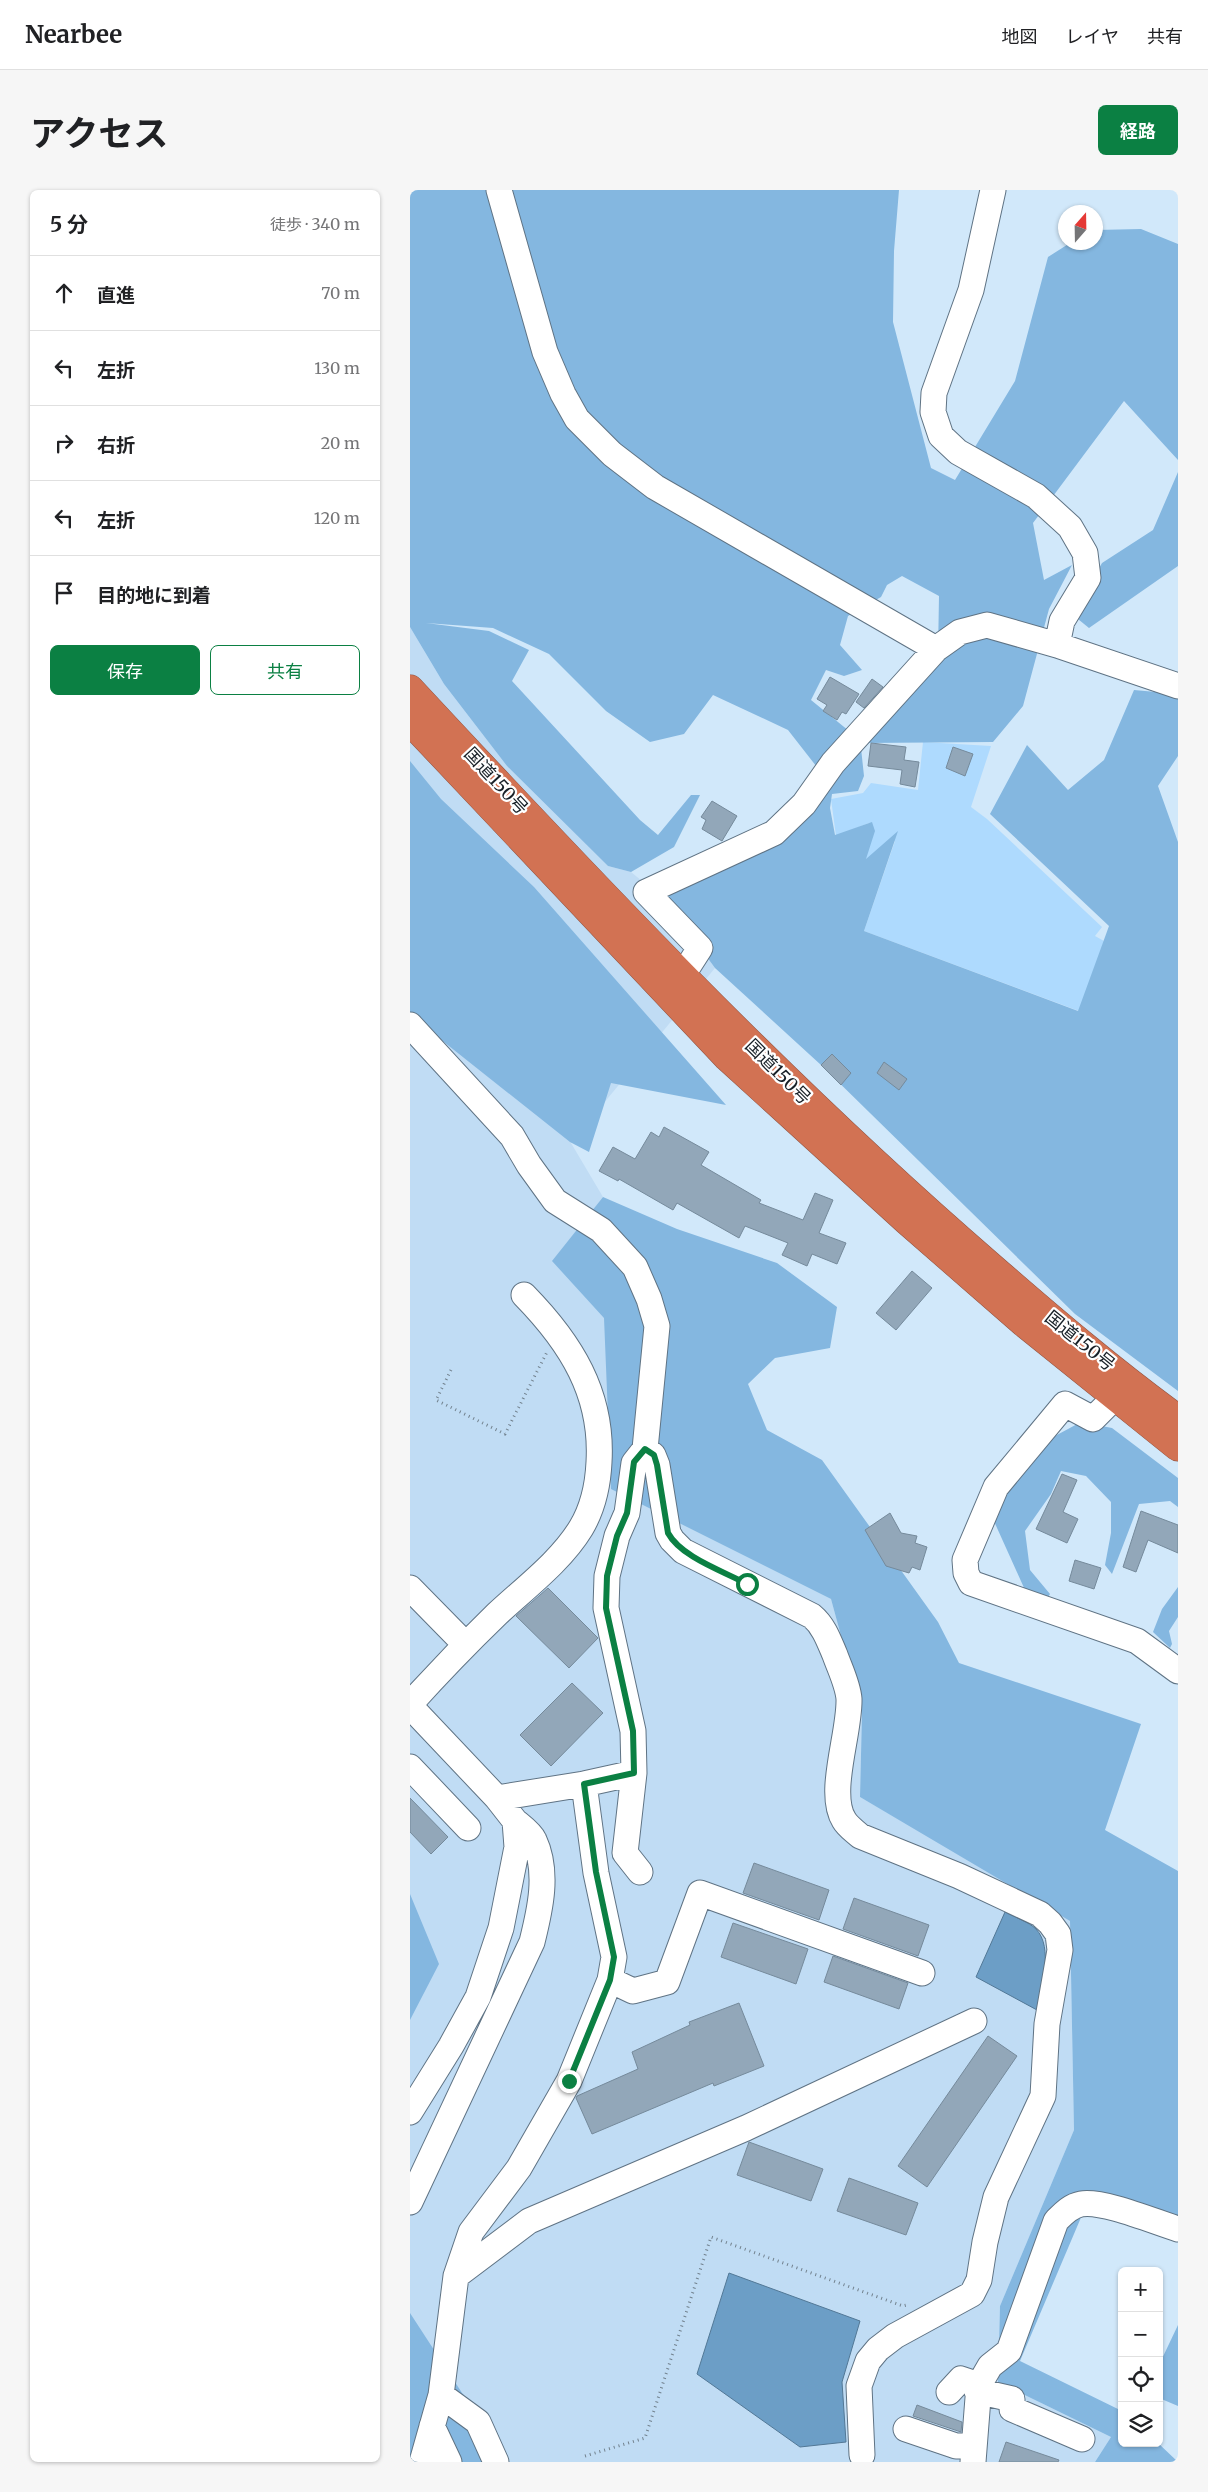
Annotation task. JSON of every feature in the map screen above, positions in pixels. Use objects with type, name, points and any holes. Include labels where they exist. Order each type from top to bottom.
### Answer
[{"type":"highway","name":"国道150号","points":[[410,689],[578,870],[800,1094],[924,1209],[1042,1311],[1178,1420]]},
{"type":"highway","name":"国道150号","points":[[410,721],[727,1057],[914,1227],[1024,1323],[1178,1447]]},
{"type":"street","points":[[499,190],[545,352],[563,394],[577,419],[612,454],[655,487],[936,649]]},
{"type":"street","points":[[993,190],[971,290],[934,393],[933,412],[941,436],[952,446],[1036,496],[1070,527],[1085,553],[1088,578],[1062,621],[1057,645]]},
{"type":"street","points":[[682,976],[700,948],[646,892],[774,833],[804,804],[833,763],[936,649],[960,632],[987,625],[1057,645],[1178,686]]},
{"type":"street","points":[[410,1025],[512,1136],[529,1165],[556,1201],[601,1230],[635,1267],[649,1299],[657,1326],[645,1449],[634,1462],[627,1513],[617,1536],[607,1576],[606,1608],[633,1731],[634,1773],[625,1853],[640,1872]]},
{"type":"street","points":[[410,2202],[532,1942],[541,1906],[542,1874],[534,1840],[410,1705],[465,1644],[560,1555],[582,1527],[593,1501],[598,1478],[599,1424],[594,1400],[582,1372],[541,1313],[524,1295]]},
{"type":"street","points":[[1115,1397],[1093,1419],[1065,1404],[996,1487],[965,1560],[966,1573],[971,1584],[1137,1641],[1178,1671]]},
{"type":"street","points":[[645,1449],[654,1455],[657,1465],[668,1533],[672,1540],[683,1551],[812,1616],[819,1623],[830,1644],[849,1697],[847,1735],[837,1790],[844,1820],[850,1828],[860,1836],[959,1876],[1040,1914],[1050,1922],[1058,1934],[1060,1950],[1047,2024],[1042,2096],[996,2197],[977,2286],[972,2294],[965,2299],[895,2336],[878,2349],[868,2361],[859,2386],[862,2455]]},
{"type":"street","points":[[410,1588],[465,1644]]},
{"type":"street","points":[[410,1767],[468,1828]]},
{"type":"street","points":[[497,1798],[584,1784],[634,1773]]},
{"type":"street","points":[[422,2462],[441,2395],[456,2276],[472,2232],[519,2168],[569,2081],[610,1980],[614,1957],[596,1872],[584,1784]]},
{"type":"street","points":[[410,2112],[478,1998],[501,1928],[506,1906],[517,1847],[515,1821]]},
{"type":"street","points":[[610,1980],[633,1992],[667,1982],[700,1893],[922,1973]]},
{"type":"street","points":[[456,2276],[529,2221],[746,2128],[974,2021]]},
{"type":"street","points":[[906,2429],[974,2454],[978,2388],[990,2366],[1009,2351],[1056,2221],[1067,2209],[1081,2204],[1100,2205],[1178,2229]]},
{"type":"street","points":[[949,2392],[961,2379],[978,2388],[1012,2399],[1012,2409],[1082,2439]]},
{"type":"street","points":[[441,2395],[478,2422],[496,2462]]},
{"type":"street","points":[[432,2426],[449,2462]]},
{"type":"path","points":[[451,1370],[436,1400],[506,1434],[556,1334]]},
{"type":"path","points":[[585,2456],[645,2438],[711,2237],[903,2306],[911,2303]]},
{"type":"shaded area","points":[[410,190],[899,190],[894,251],[893,322],[931,468],[955,480],[1015,381],[1048,257],[1059,250],[1103,250],[1103,230],[1141,229],[1178,244],[1178,460],[1124,401],[1033,523],[1044,580],[1072,565],[1049,609],[1023,706],[993,742],[864,743],[938,653],[939,596],[902,576],[887,585],[881,597],[848,616],[840,645],[862,670],[844,676],[826,670],[811,700],[849,731],[820,771],[788,730],[713,695],[684,734],[650,742],[606,711],[549,654],[493,628],[426,623],[489,631],[529,650],[512,681],[640,820],[658,835],[691,795],[700,795],[674,847],[631,872],[608,866],[507,766],[444,684],[410,627]]},
{"type":"shaded area","points":[[1178,472],[1178,566],[1089,628],[1073,615],[1102,563],[1153,530]]},
{"type":"shaded area","points":[[410,627],[444,684],[507,766],[608,866],[631,872],[665,900],[715,968],[571,1143],[603,1197],[592,1211],[673,1520],[831,1599],[862,1713],[860,1797],[1063,1914],[1070,1921],[1074,2130],[1000,2306],[998,2382],[1111,2437],[1095,2462],[410,2462]]},
{"type":"shaded area","points":[[1134,690],[1178,694],[1178,756],[1158,786],[1178,842],[1178,1391],[1075,1314],[821,1065],[715,968],[665,900],[687,878],[774,841],[861,748],[864,776],[858,791],[832,794],[830,808],[835,835],[872,822],[875,831],[866,859],[898,831],[864,931],[1078,1011],[1109,926],[990,814],[1027,745],[1068,790],[1104,760]]},
{"type":"shaded area","points":[[923,742],[991,746],[971,807],[987,819],[1102,927],[1095,936],[1104,941],[1079,1011],[864,931],[895,841],[865,860],[869,823],[836,836],[831,799],[863,793],[871,783],[918,790]]},
{"type":"shaded area","points":[[410,761],[441,799],[534,887],[726,1105],[611,1083],[589,1152],[570,1142],[410,1015]]},
{"type":"shaded area","points":[[603,1197],[677,1229],[777,1263],[837,1307],[830,1348],[775,1358],[748,1384],[767,1430],[822,1460],[938,1622],[959,1663],[1141,1724],[1105,1830],[1178,1871],[1178,2227],[1088,2201],[1020,2361],[1118,2409],[1118,2447],[1162,2447],[1178,2462],[1095,2462],[1111,2437],[998,2382],[1000,2306],[1074,2130],[1070,1921],[860,1797],[862,1713],[831,1599],[611,1489],[604,1318],[552,1261]]},
{"type":"shaded area","points":[[1081,1422],[1112,1428],[1178,1478],[1178,1507],[1170,1501],[1139,1504],[1112,1574],[1105,1565],[1111,1533],[1111,1502],[1086,1476],[1061,1471],[1051,1494],[1025,1531],[1030,1570],[1050,1594],[1047,1599],[1025,1590],[993,1519],[1016,1478],[1055,1436]]},
{"type":"shaded area","points":[[1178,1587],[1178,1617],[1169,1631],[1172,1644],[1170,1648],[1153,1632],[1162,1609]]},
{"type":"shaded area","points":[[410,1894],[439,1964],[410,2020]]},
{"type":"shaded area","points":[[1005,1912],[1033,1926],[1041,1937],[1044,1946],[1045,1968],[1037,2010],[976,1977]]},
{"type":"shaded area","points":[[729,2273],[860,2321],[842,2382],[846,2442],[800,2447],[697,2374]]},
{"type":"shaded area","points":[[410,2313],[507,2462],[410,2462]]},
{"type":"shaded area","points":[[1178,2325],[1178,2406],[1163,2400],[1163,2357]]},
{"type":"building","points":[[830,677],[859,694],[846,714],[842,712],[837,720],[823,711],[827,705],[817,699]]},
{"type":"building","points":[[872,679],[883,687],[864,708],[856,702]]},
{"type":"building","points":[[871,743],[906,747],[904,760],[919,762],[915,787],[900,784],[902,770],[868,766]]},
{"type":"building","points":[[953,747],[973,754],[965,776],[946,768]]},
{"type":"building","points":[[712,801],[737,816],[722,841],[702,829],[706,820],[701,817]]},
{"type":"building","points":[[832,1054],[851,1073],[841,1085],[821,1065]]},
{"type":"building","points":[[884,1062],[907,1079],[899,1090],[877,1073]]},
{"type":"building","points":[[664,1127],[709,1152],[701,1165],[761,1200],[759,1203],[803,1220],[815,1193],[833,1200],[819,1233],[846,1243],[837,1264],[812,1254],[807,1266],[782,1255],[788,1243],[745,1226],[739,1238],[677,1203],[673,1210],[619,1179],[618,1181],[599,1171],[613,1147],[635,1159],[651,1132],[659,1137]]},
{"type":"building","points":[[912,1271],[932,1288],[896,1330],[876,1313]]},
{"type":"building","points":[[1062,1474],[1077,1480],[1063,1512],[1078,1519],[1067,1543],[1036,1529]]},
{"type":"building","points":[[1141,1511],[1178,1525],[1178,1553],[1148,1540],[1136,1572],[1123,1567]]},
{"type":"building","points":[[890,1513],[901,1533],[917,1536],[915,1543],[927,1547],[920,1570],[912,1567],[909,1573],[886,1566],[865,1530]]},
{"type":"building","points":[[1075,1560],[1101,1568],[1094,1589],[1069,1581]]},
{"type":"building","points":[[548,1588],[598,1638],[569,1668],[516,1616]]},
{"type":"building","points":[[572,1683],[603,1713],[551,1766],[520,1735]]},
{"type":"building","points":[[410,1798],[448,1837],[431,1854],[410,1832]]},
{"type":"building","points":[[754,1863],[829,1890],[819,1920],[743,1893]]},
{"type":"building","points":[[854,1898],[929,1925],[918,1956],[843,1929]]},
{"type":"building","points":[[733,1923],[808,1949],[796,1984],[721,1957]]},
{"type":"building","points":[[833,1956],[908,1983],[899,2009],[824,1982]]},
{"type":"building","points":[[739,2003],[764,2066],[714,2086],[713,2083],[592,2134],[576,2098],[577,2096],[638,2069],[632,2052],[690,2025],[689,2022]]},
{"type":"building","points":[[988,2036],[1017,2056],[927,2187],[898,2166]]},
{"type":"building","points":[[749,2142],[823,2169],[811,2201],[737,2175]]},
{"type":"building","points":[[849,2178],[918,2203],[906,2235],[837,2211]]},
{"type":"building","points":[[917,2405],[962,2422],[961,2432],[913,2416]]},
{"type":"building","points":[[1006,2442],[1059,2460],[1058,2462],[999,2462]]},
{"type":"route","points":[[569,2081],[610,1980],[614,1957],[596,1872],[584,1784],[634,1773],[633,1731],[620,1664],[606,1608],[607,1576],[617,1536],[627,1513],[634,1462],[645,1449],[654,1455],[657,1465],[668,1533],[672,1540],[683,1551],[747,1584]]}]
